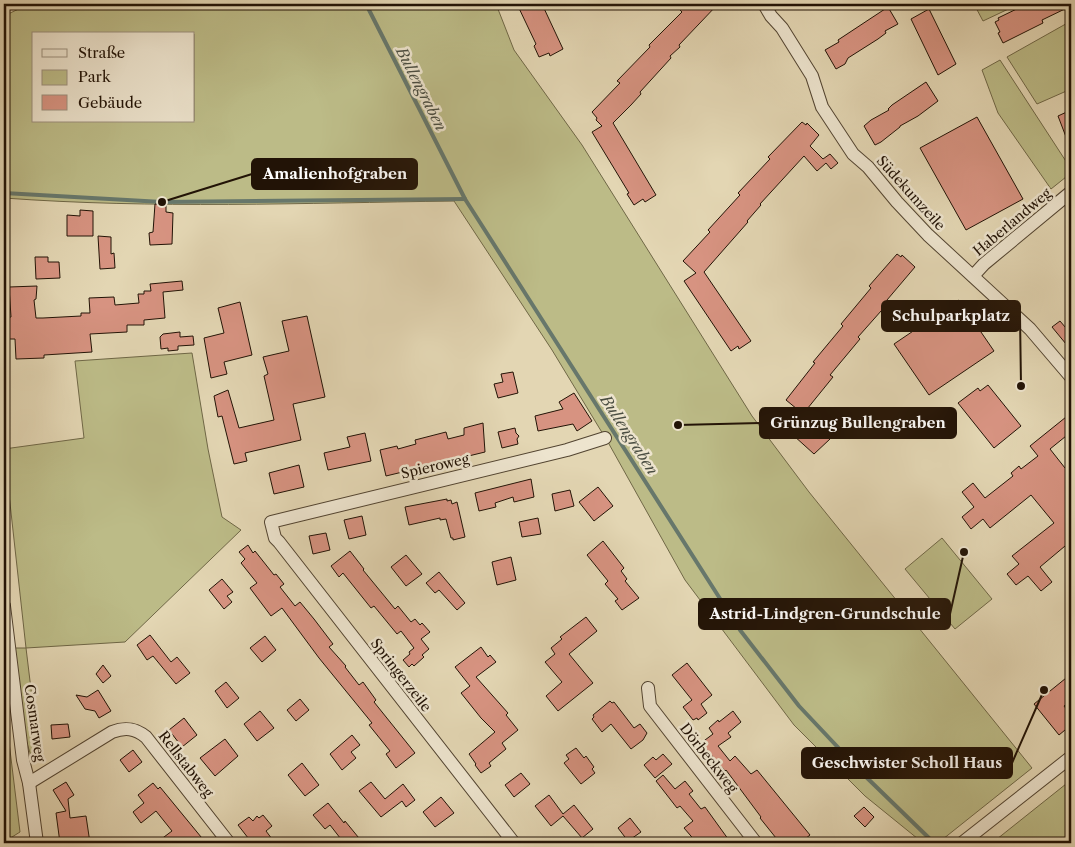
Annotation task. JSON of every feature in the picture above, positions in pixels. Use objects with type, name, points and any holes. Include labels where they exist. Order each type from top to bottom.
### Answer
[{"type":"street","name":"Südekumzeile","points":[[764,4],[771,16],[782,28],[812,76],[822,107],[854,154],[868,167],[928,235],[1030,329],[1071,377]]},
{"type":"street","name":"Haberlandweg","points":[[973,276],[984,264],[1071,192]]},
{"type":"street","name":"Spieroweg","points":[[271,522],[567,450],[605,438]]},
{"type":"street","name":"Springerzeile","points":[[271,522],[275,538],[514,843]]},
{"type":"street","name":"Cosmarweg","points":[[4,606],[23,760],[29,783],[37,843]]},
{"type":"street","name":"Dörbeckweg","points":[[648,688],[650,706],[756,843]]},
{"type":"street","name":"Rellstabweg","points":[[29,783],[112,732],[130,728],[146,737],[229,843]]},
{"type":"street","points":[[962,843],[1071,757]]},
{"type":"green space","points":[[29,4],[496,4],[514,50],[582,145],[752,416],[809,492],[1032,768],[938,843],[923,843],[865,796],[794,725],[685,580],[609,444],[552,350],[454,201],[172,204],[4,198],[4,16]]},
{"type":"green space","points":[[974,4],[1019,4],[983,21]]},
{"type":"green space","points":[[1071,21],[1071,89],[1037,104],[1007,57]]},
{"type":"green space","points":[[1000,60],[1071,169],[1071,173],[1051,189],[998,113],[982,70]]},
{"type":"green space","points":[[192,353],[208,449],[222,517],[241,530],[125,642],[26,648],[4,449],[84,438],[75,361]]},
{"type":"green space","points":[[942,538],[992,599],[955,629],[905,569]]},
{"type":"green space","points":[[13,648],[26,648],[39,755],[32,759],[26,740]]},
{"type":"green space","points":[[4,701],[20,832],[4,842]]},
{"type":"green space","points":[[1071,780],[1071,843],[992,843]]},
{"type":"building","points":[[517,4],[542,4],[563,49],[550,56],[549,53],[539,57],[534,46],[536,44]]},
{"type":"building","points":[[686,4],[718,4],[679,45],[680,47],[670,56],[671,58],[640,92],[641,94],[613,123],[656,195],[645,202],[643,199],[634,205],[627,194],[629,193],[592,132],[602,126],[592,112],[620,83],[617,81],[650,47],[649,45],[682,12],[680,10]]},
{"type":"building","points":[[1027,4],[1071,4],[1071,6],[1042,20],[1043,23],[1003,43],[995,22],[999,20],[998,18]]},
{"type":"building","points":[[888,7],[898,24],[885,31],[886,33],[848,58],[845,64],[836,69],[825,50]]},
{"type":"building","points":[[929,9],[956,64],[938,75],[911,19]]},
{"type":"building","points":[[926,82],[938,101],[875,145],[864,126]]},
{"type":"building","points":[[1071,110],[1071,150],[1058,116]]},
{"type":"building","points":[[977,117],[1023,199],[966,230],[920,148]]},
{"type":"building","points":[[802,122],[806,125],[807,123],[819,135],[810,146],[823,159],[830,154],[838,163],[831,169],[826,163],[817,171],[804,156],[760,204],[748,222],[704,272],[751,341],[739,349],[738,346],[731,351],[684,281],[696,273],[683,261],[740,195],[738,193],[770,159],[768,157]]},
{"type":"building","points":[[155,204],[166,205],[166,212],[173,213],[172,244],[150,245],[149,233],[153,232]]},
{"type":"building","points":[[80,210],[93,211],[93,236],[67,236],[67,215],[80,216]]},
{"type":"building","points":[[98,236],[111,237],[111,254],[114,253],[115,268],[100,269]]},
{"type":"building","points":[[897,254],[901,257],[902,255],[915,267],[887,300],[889,302],[858,337],[860,339],[830,375],[833,377],[803,414],[830,439],[814,454],[783,426],[797,409],[786,400],[815,363],[813,362],[843,326],[841,324],[871,288],[869,286]]},
{"type":"building","points":[[35,257],[48,257],[48,262],[59,262],[60,278],[36,279]]},
{"type":"building","points":[[182,281],[183,290],[163,292],[165,318],[144,320],[144,325],[127,325],[127,332],[90,334],[92,352],[44,355],[44,358],[16,359],[15,339],[4,339],[4,318],[11,317],[9,287],[37,286],[36,299],[34,300],[36,318],[43,318],[81,316],[81,313],[90,313],[89,298],[114,297],[115,305],[139,303],[138,294],[144,294],[144,291],[151,291],[150,284]]},
{"type":"building","points":[[959,300],[994,351],[929,395],[894,344]]},
{"type":"building","points":[[240,302],[252,355],[224,362],[227,374],[211,378],[204,338],[224,333],[218,308]]},
{"type":"building","points":[[307,316],[325,397],[293,404],[301,440],[245,453],[247,461],[234,464],[222,416],[218,417],[214,396],[228,390],[239,428],[274,420],[264,376],[268,374],[263,357],[289,351],[282,321]]},
{"type":"building","points":[[1060,321],[1071,334],[1071,350],[1052,327]]},
{"type":"building","points":[[180,332],[180,337],[193,336],[194,345],[178,346],[178,350],[168,351],[168,348],[161,349],[160,337],[163,334]]},
{"type":"building","points":[[513,372],[518,393],[498,398],[494,384],[503,382],[501,374]]},
{"type":"building","points":[[988,385],[1021,426],[994,448],[958,403],[978,388],[980,391]]},
{"type":"building","points":[[574,393],[592,421],[577,431],[573,424],[538,431],[535,416],[563,409],[559,402]]},
{"type":"building","points":[[1071,413],[1071,432],[1050,449],[1065,468],[1071,462],[1071,541],[1040,567],[1052,582],[1041,591],[1028,576],[1016,585],[1007,574],[1019,564],[1012,556],[1054,523],[1031,495],[990,528],[983,519],[971,529],[962,517],[974,507],[962,492],[973,483],[985,498],[1013,476],[1011,473],[1019,466],[1021,469],[1038,456],[1030,446]]},
{"type":"building","points":[[483,423],[485,452],[386,476],[380,450],[397,446],[398,449],[416,444],[415,440],[446,432],[448,439],[464,435],[464,428]]},
{"type":"building","points":[[515,428],[519,436],[517,439],[518,444],[502,448],[498,432]]},
{"type":"building","points":[[365,433],[371,461],[328,470],[324,453],[350,447],[347,437]]},
{"type":"building","points":[[299,465],[304,487],[274,494],[269,473]]},
{"type":"building","points":[[531,479],[534,497],[514,502],[513,497],[495,503],[496,507],[479,511],[475,493]]},
{"type":"building","points":[[598,487],[613,506],[594,521],[579,502]]},
{"type":"building","points":[[570,490],[574,506],[555,511],[552,494]]},
{"type":"building","points":[[447,499],[447,501],[451,500],[452,504],[457,502],[465,537],[453,540],[446,519],[440,520],[440,518],[409,525],[405,507]]},
{"type":"building","points":[[362,516],[366,535],[349,539],[344,520]]},
{"type":"building","points":[[538,518],[541,534],[522,537],[519,522]]},
{"type":"building","points":[[326,533],[330,550],[313,554],[309,536]]},
{"type":"building","points":[[603,541],[624,568],[621,571],[627,579],[625,581],[639,598],[622,610],[615,601],[618,599],[605,584],[608,581],[587,555]]},
{"type":"building","points":[[248,545],[253,553],[255,551],[274,575],[276,574],[284,584],[280,587],[295,606],[300,602],[314,619],[333,644],[329,647],[346,666],[359,685],[363,682],[376,700],[374,702],[415,753],[396,768],[386,754],[390,751],[369,725],[372,723],[319,658],[282,608],[271,616],[250,588],[257,583],[241,563],[245,559],[239,552]]},
{"type":"building","points":[[350,551],[395,609],[398,606],[411,622],[415,619],[420,625],[422,623],[430,632],[421,639],[429,649],[422,655],[424,657],[414,666],[412,664],[409,667],[403,660],[414,648],[401,631],[397,634],[374,606],[371,608],[343,573],[339,577],[331,566]]},
{"type":"building","points":[[406,555],[422,574],[406,586],[391,567]]},
{"type":"building","points":[[511,557],[516,580],[497,585],[492,562]]},
{"type":"building","points":[[439,572],[465,603],[457,610],[439,590],[435,593],[426,583]]},
{"type":"building","points":[[222,579],[233,592],[227,596],[232,602],[224,609],[209,590]]},
{"type":"building","points":[[586,617],[597,631],[569,654],[593,683],[558,711],[546,696],[562,682],[545,662],[555,654],[551,648],[562,639],[560,637]]},
{"type":"building","points":[[150,635],[171,662],[177,657],[190,673],[176,684],[153,656],[147,660],[137,645]]},
{"type":"building","points":[[265,636],[276,650],[262,662],[250,648]]},
{"type":"building","points":[[481,647],[488,657],[490,655],[496,662],[476,677],[508,713],[506,715],[518,730],[502,743],[506,749],[489,763],[491,766],[481,773],[469,754],[495,732],[461,693],[470,686],[455,667]]},
{"type":"building","points":[[687,663],[712,695],[701,704],[707,713],[698,720],[697,718],[693,720],[683,707],[692,700],[672,675]]},
{"type":"building","points":[[103,665],[111,676],[103,683],[96,674]]},
{"type":"building","points":[[1071,674],[1071,700],[1064,706],[1071,715],[1071,725],[1059,735],[1034,704]]},
{"type":"building","points":[[226,682],[239,698],[227,708],[215,691]]},
{"type":"building","points":[[98,690],[111,711],[99,718],[95,711],[85,709],[76,695],[87,697]]},
{"type":"building","points":[[300,699],[309,710],[296,721],[287,710]]},
{"type":"building","points":[[610,701],[614,702],[634,728],[640,724],[647,733],[643,740],[631,749],[611,724],[602,732],[592,719],[593,715]]},
{"type":"building","points":[[260,711],[274,728],[257,741],[244,724]]},
{"type":"building","points":[[733,711],[741,722],[728,733],[731,737],[718,746],[730,761],[735,756],[751,774],[757,770],[810,835],[800,843],[780,843],[726,770],[701,743],[713,734],[709,728]]},
{"type":"building","points":[[184,718],[197,735],[182,747],[169,730]]},
{"type":"building","points":[[68,724],[70,737],[52,739],[51,725]]},
{"type":"building","points":[[352,735],[360,745],[351,752],[356,758],[342,770],[330,754]]},
{"type":"building","points":[[225,739],[238,756],[215,776],[200,758]]},
{"type":"building","points":[[576,748],[584,758],[586,756],[594,767],[592,769],[595,773],[581,784],[564,763],[569,759],[566,755]]},
{"type":"building","points":[[133,750],[142,762],[129,772],[120,760]]},
{"type":"building","points":[[663,754],[672,764],[655,778],[644,765],[653,757],[656,760]]},
{"type":"building","points":[[302,763],[319,785],[305,796],[288,775]]},
{"type":"building","points":[[521,773],[530,784],[514,797],[505,785]]},
{"type":"building","points":[[663,775],[675,789],[685,781],[693,791],[689,794],[701,809],[705,807],[731,843],[697,843],[684,828],[693,821],[680,806],[677,808],[656,781]]},
{"type":"building","points":[[66,782],[74,795],[68,799],[70,818],[86,816],[90,843],[60,843],[56,813],[66,811],[53,790]]},
{"type":"building","points":[[371,782],[385,799],[403,784],[415,800],[406,807],[402,801],[381,817],[359,791]]},
{"type":"building","points":[[153,783],[158,789],[160,787],[206,843],[156,843],[172,831],[156,811],[141,823],[133,812],[144,803],[138,795]]},
{"type":"building","points":[[549,795],[563,814],[574,805],[593,829],[582,838],[563,816],[551,826],[535,806]]},
{"type":"building","points":[[441,797],[454,813],[435,827],[423,812]]},
{"type":"building","points":[[328,803],[363,843],[344,843],[330,825],[325,829],[313,815]]},
{"type":"building","points":[[864,807],[874,817],[865,827],[854,816]]},
{"type":"building","points":[[263,815],[272,826],[266,831],[275,843],[252,843],[238,825],[249,817],[253,821],[257,816],[259,818]]},
{"type":"building","points":[[630,818],[641,832],[628,841],[618,828]]},
{"type":"waterway","name":"Bullengraben","points":[[366,4],[465,199],[740,630],[799,706],[864,775],[929,838]]},
{"type":"waterway","points":[[4,193],[162,202],[465,199]]},
{"type":"place","name":"Amalienhofgraben","points":[[162,202]]},
{"type":"place","name":"Schulparkplatz","points":[[1021,386]]},
{"type":"place","name":"Grünzug Bullengraben","points":[[678,425]]},
{"type":"place","name":"Astrid-Lindgren-Grundschule","points":[[964,552]]},
{"type":"place","name":"Geschwister Scholl Haus","points":[[1044,690]]}]
